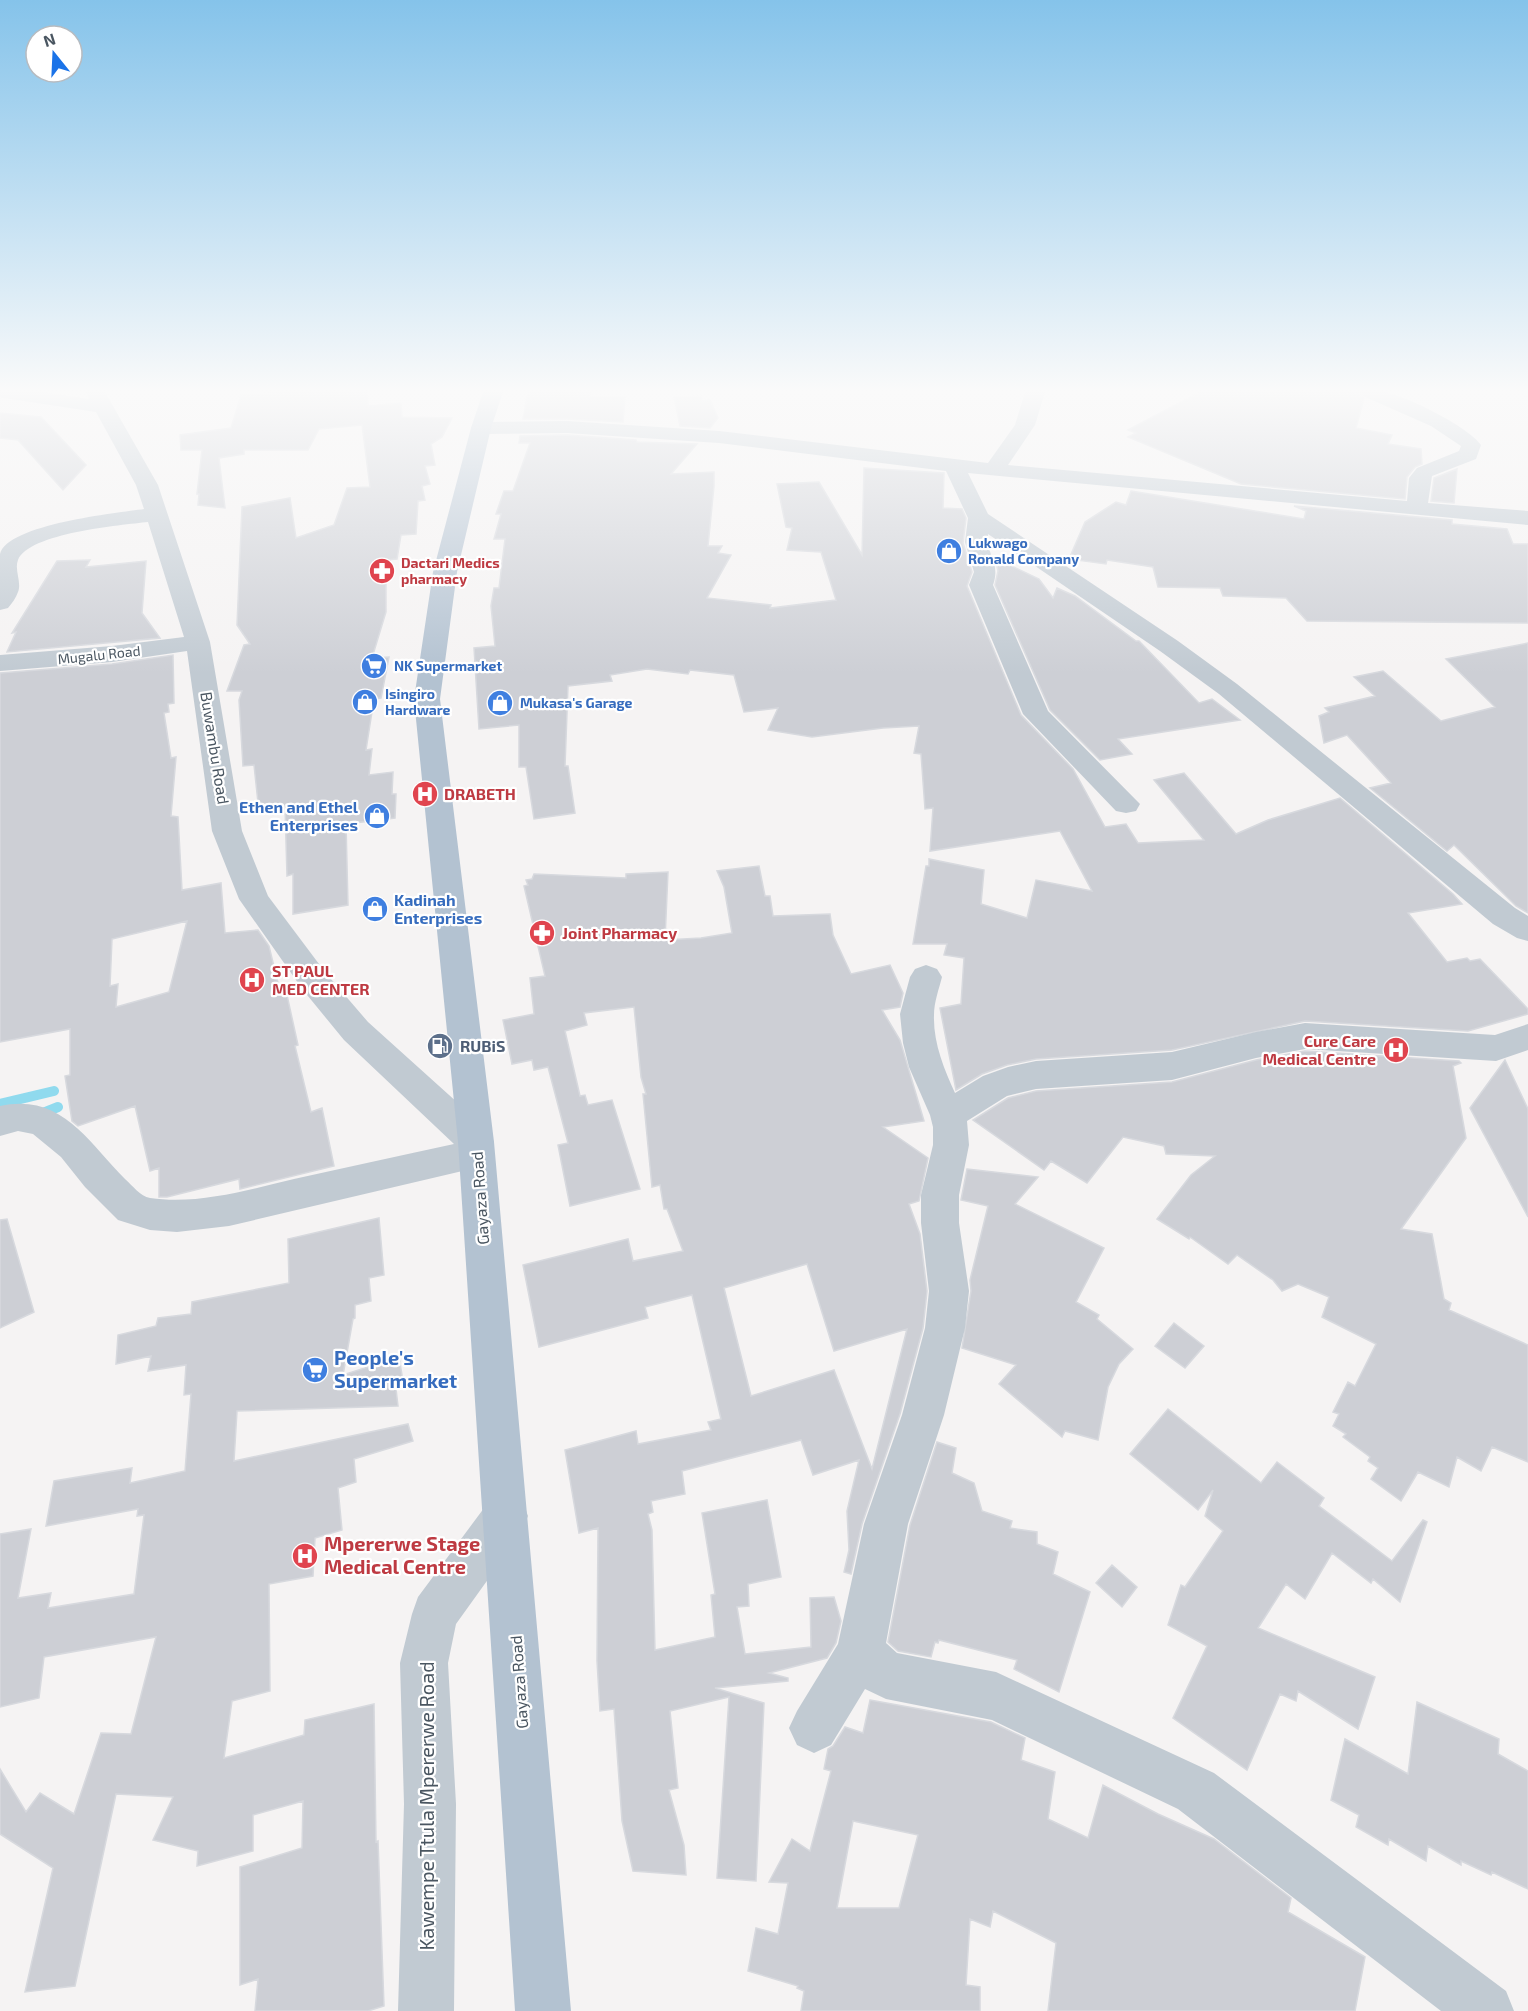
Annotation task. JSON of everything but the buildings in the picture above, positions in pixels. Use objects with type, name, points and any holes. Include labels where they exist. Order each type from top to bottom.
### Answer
[{"type":"main road","name":"Gayaza Road","points":[[467,486],[445,572],[427,699],[476,1148],[543,2011]]},
{"type":"street","name":"Buwambu Road","points":[[147,486],[198,642],[227,831],[254,899],[314,981],[356,1031],[476,1148]]},
{"type":"street","points":[[964,486],[979,518],[1228,689],[1504,916],[1528,930]]},
{"type":"street","points":[[1165,486],[1528,518]]},
{"type":"street","points":[[1417,509],[1419,486]]},
{"type":"street","points":[[0,603],[7,591],[6,560],[16,546],[27,538],[50,531],[157,514]]},
{"type":"street","points":[[979,518],[976,542],[986,572],[981,585],[1036,714],[1126,804]]},
{"type":"street","name":"Mugalu Road","points":[[0,663],[112,654],[198,642]]},
{"type":"street","points":[[814,1728],[860,1653],[886,1524],[923,1415],[945,1328],[949,1291],[940,1223],[940,1195],[951,1145],[948,1115],[926,1067],[920,1042],[917,1014],[926,977]]},
{"type":"street","points":[[948,1115],[995,1086],[1008,1081],[1036,1075],[1172,1066],[1295,1038],[1376,1039],[1496,1048],[1528,1037]]},
{"type":"street","points":[[0,1121],[18,1117],[42,1121],[74,1146],[98,1176],[131,1209],[168,1216],[229,1210],[476,1148]]},
{"type":"street","name":"Kawempe Ttula Mpererwe Road","points":[[426,2011],[430,1804],[424,1663],[435,1614],[506,1516]]},
{"type":"street","points":[[860,1653],[886,1675],[996,1696],[1196,1791],[1486,2011]]},
{"type":"waterway","points":[[0,1104],[54,1091]]},
{"type":"waterway","points":[[38,1115],[58,1107]]},
{"type":"place","name":"Lukwago Ronald Company","points":[[949,551]]},
{"type":"place","name":"Dactari Medics pharmacy","points":[[382,571]]},
{"type":"place","name":"NK Supermarket","points":[[374,666]]},
{"type":"place","name":"Isingiro Hardware","points":[[365,702]]},
{"type":"place","name":"Mukasa's Garage","points":[[500,703]]},
{"type":"place","name":"DRABETH","points":[[425,794]]},
{"type":"place","name":"Ethen and Ethel Enterprises","points":[[377,816]]},
{"type":"place","name":"Kadinah Enterprises","points":[[375,909]]},
{"type":"place","name":"Joint Pharmacy","points":[[542,933]]},
{"type":"place","name":"ST PAUL MED CENTER","points":[[252,980]]},
{"type":"place","name":"RUBiS","points":[[440,1046]]},
{"type":"place","name":"Cure Care Medical Centre","points":[[1396,1050]]},
{"type":"place","name":"People's Supermarket","points":[[315,1370]]},
{"type":"place","name":"Mpererwe Stage Medical Centre","points":[[305,1556]]}]
